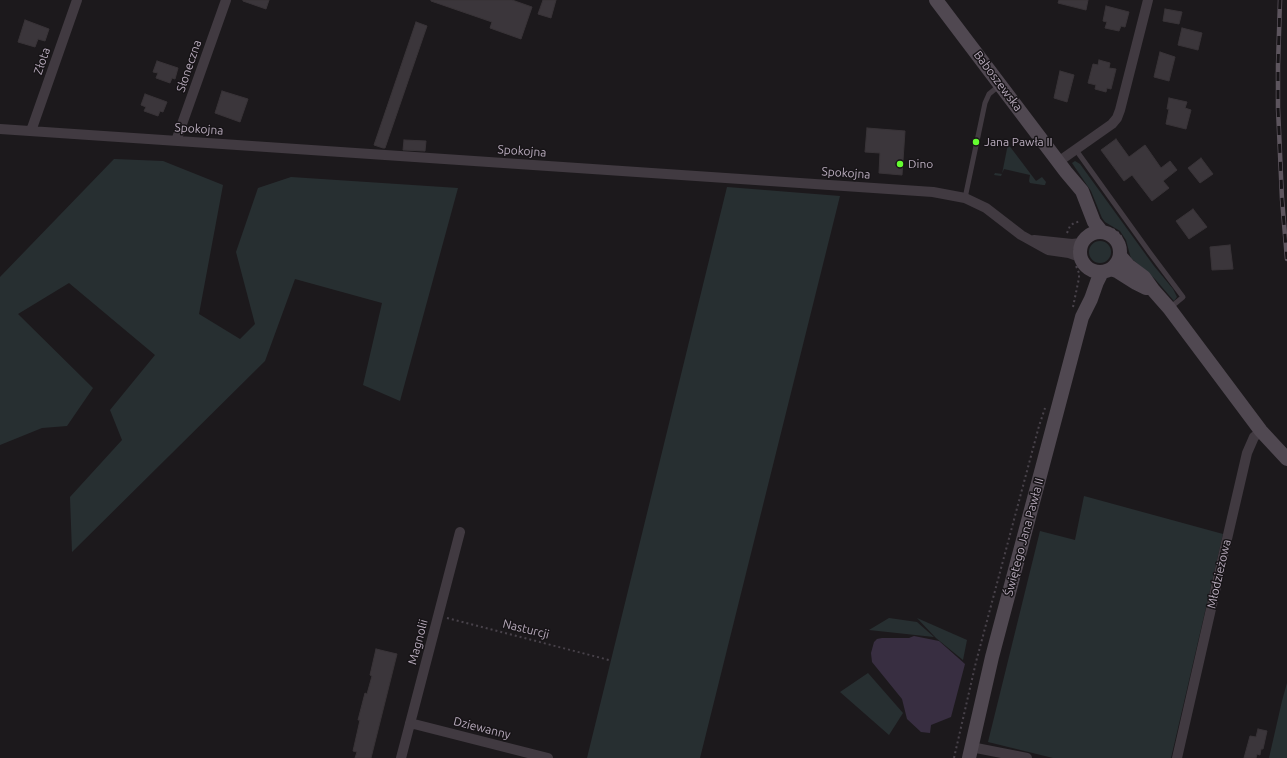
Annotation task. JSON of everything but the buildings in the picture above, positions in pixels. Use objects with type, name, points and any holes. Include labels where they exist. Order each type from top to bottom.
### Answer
[{"type":"street","name":"Złota","points":[[31,131],[77,0]]},
{"type":"street","name":"Słoneczna","points":[[176,141],[226,0]]},
{"type":"street","name":"Baboszewska","points":[[936,0],[1058,162],[1082,191],[1094,222],[1102,232]]},
{"type":"street","points":[[1058,162],[1112,124],[1117,118],[1148,0]]},
{"type":"street","name":"Spokojna","points":[[0,129],[933,192],[965,198],[986,208],[1021,235],[1048,250],[1065,248],[1083,251]]},
{"type":"street","name":"Baboszewska","points":[[1072,179],[1074,194],[1084,220],[1086,230],[1083,251]]},
{"type":"street","points":[[1106,271],[1118,261],[1120,256],[1119,245],[1112,236],[1102,232],[1096,232],[1083,251],[1091,271],[1106,271],[1122,274],[1136,283],[1154,291]]},
{"type":"street","name":"Świętego Jana Pawła II","points":[[970,752],[992,657],[1077,315],[1087,282],[1083,251]]},
{"type":"street","points":[[1120,256],[1128,265],[1144,277],[1261,431],[1287,459]]},
{"type":"street","name":"Świętego Jana Pawła II","points":[[1077,315],[1091,299],[1096,282],[1106,271]]},
{"type":"street","name":"Młodzieżowa","points":[[1177,758],[1247,454],[1254,437],[1261,431]]},
{"type":"street","name":"Magnolii","points":[[401,758],[460,532]]},
{"type":"street","name":"Dziewanny","points":[[410,723],[548,758]]},
{"type":"street","points":[[970,752],[1027,758]]},
{"type":"lane","points":[[965,198],[985,103],[989,94],[1000,84]]},
{"type":"lane","points":[[1076,150],[1150,253],[1184,297],[1169,308]]},
{"type":"path","points":[[1077,315],[1079,273],[1075,264],[1064,259],[1066,235],[1070,226],[1084,220]]},
{"type":"path","points":[[954,758],[979,650],[1043,410],[1047,406]]},
{"type":"path","name":"Nasturcji","points":[[438,616],[609,660]]},
{"type":"shaded area","points":[[1008,144],[1036,181],[1042,177],[1046,182],[1045,185],[1030,183],[1030,175],[1004,169],[1002,173]]},
{"type":"shaded area","points":[[114,159],[163,161],[223,185],[199,314],[240,339],[255,324],[236,252],[258,188],[291,177],[458,188],[400,401],[363,385],[382,303],[295,279],[265,361],[72,552],[70,497],[122,440],[110,410],[155,355],[69,283],[18,314],[93,388],[67,426],[42,428],[0,445],[0,277]]},
{"type":"shaded area","points":[[1075,161],[1080,164],[1154,266],[1173,289],[1177,297],[1174,301],[1155,279],[1131,258],[1126,240],[1120,231],[1105,222],[1102,218],[1091,191],[1072,163]]},
{"type":"shaded area","points":[[995,173],[1002,174],[1001,176],[994,175]]},
{"type":"shaded area","points":[[727,187],[840,196],[700,758],[587,758]]},
{"type":"shaded area","points":[[1100,241],[1108,244],[1111,252],[1108,260],[1100,263],[1092,260],[1089,252],[1092,244]]},
{"type":"shaded area","points":[[1084,496],[1223,534],[1171,758],[1053,758],[988,742],[1040,531],[1075,540]]},
{"type":"shaded area","points":[[889,618],[917,622],[934,637],[869,630]]},
{"type":"shaded area","points":[[917,618],[967,640],[963,660],[936,638]]},
{"type":"shaded area","points":[[914,636],[939,641],[965,664],[951,717],[931,725],[930,733],[921,732],[907,719],[902,699],[872,662],[871,653],[874,642],[877,639],[909,638]]},
{"type":"shaded area","points":[[868,673],[903,713],[889,735],[840,692]]},
{"type":"shaded area","points":[[1287,683],[1287,758],[1269,758],[1282,701]]},
{"type":"railway","points":[[1280,0],[1278,108],[1282,199],[1287,259]]},
{"type":"place","name":"Jana Pawła II","points":[[976,142]]},
{"type":"place","name":"Dino","points":[[900,164]]}]
